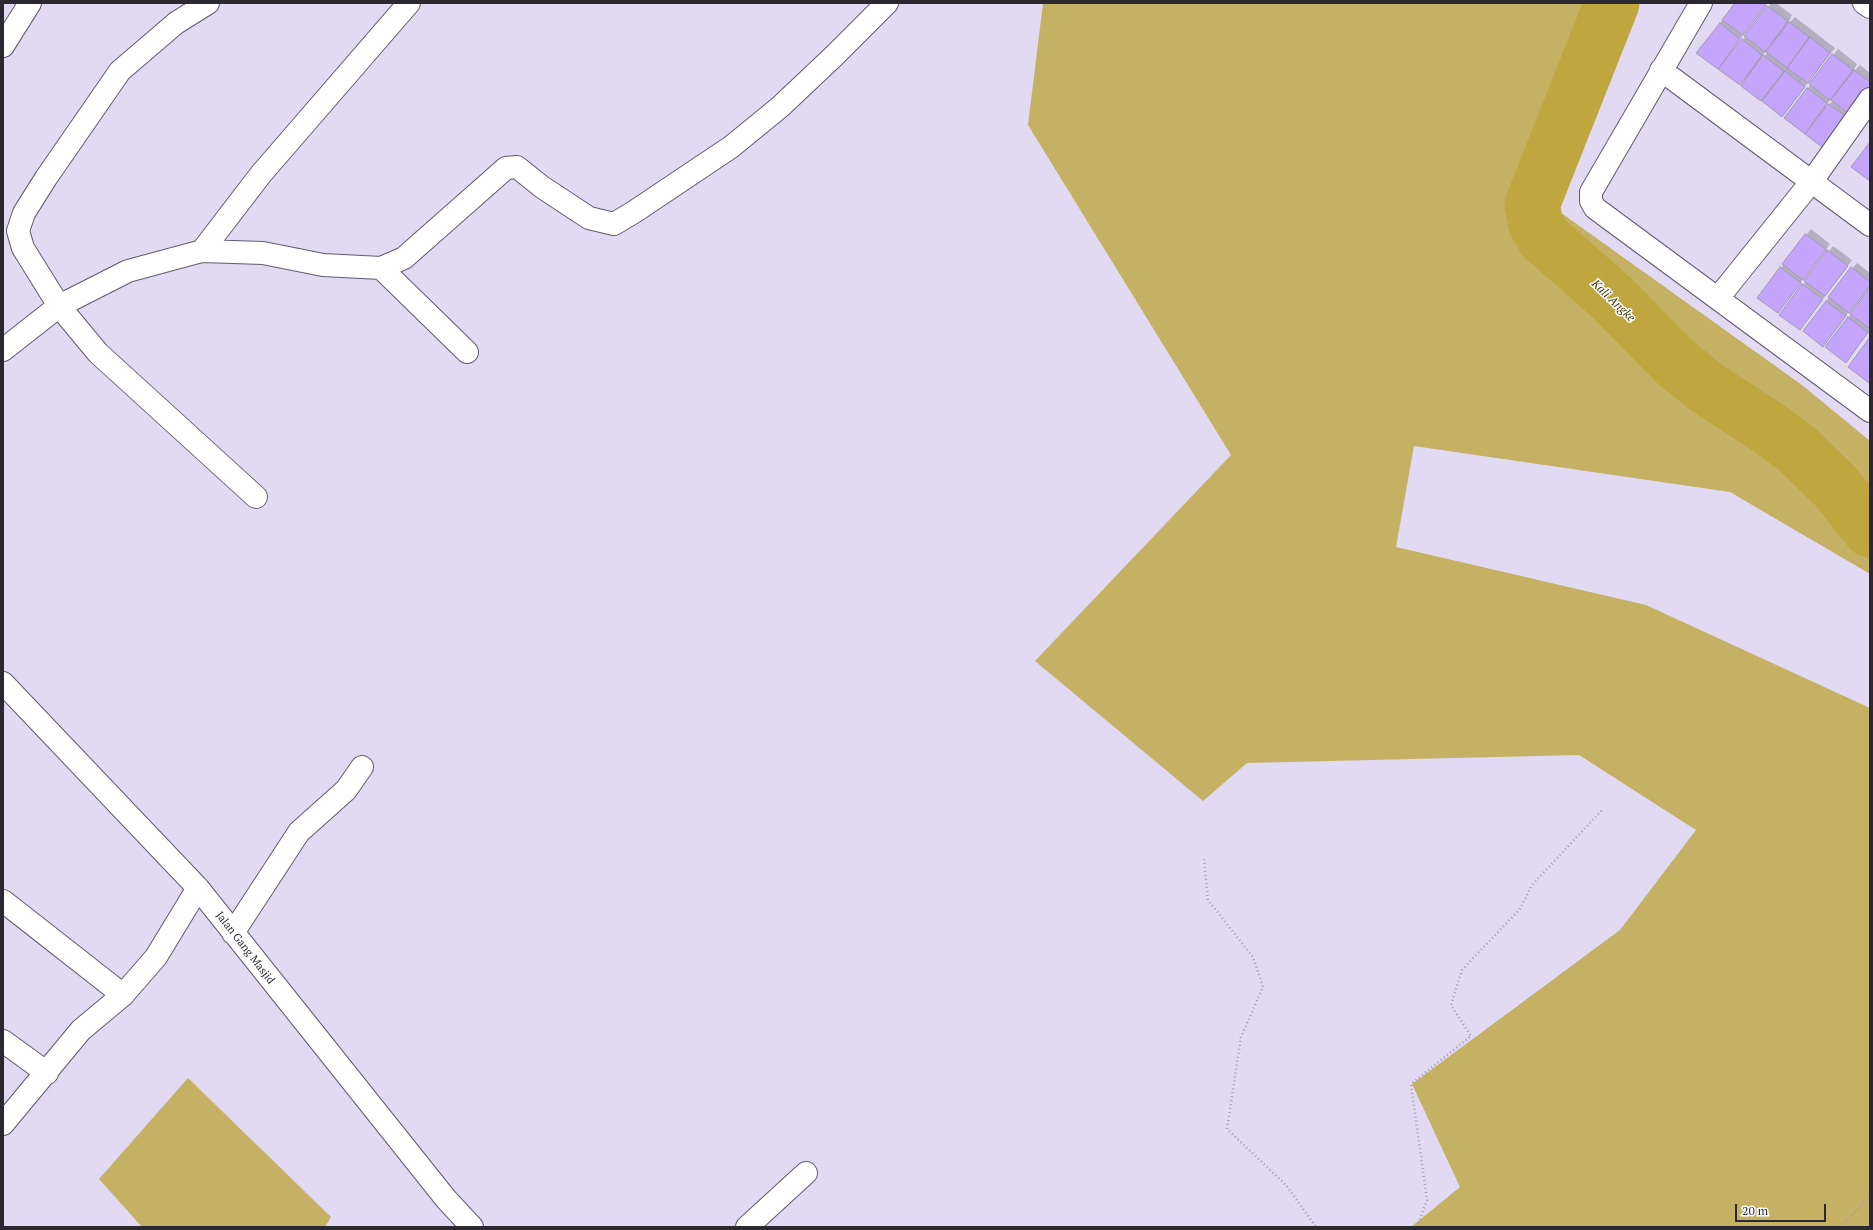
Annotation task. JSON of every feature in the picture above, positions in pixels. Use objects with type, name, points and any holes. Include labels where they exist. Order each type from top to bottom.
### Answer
[{"type":"street","points":[[3,46],[30,3]]},
{"type":"street","points":[[208,3],[176,23],[120,71],[46,178],[24,213],[18,231],[22,248],[59,306],[98,353],[256,497]]},
{"type":"street","points":[[202,251],[261,174],[409,3]]},
{"type":"street","points":[[3,350],[59,306],[128,271],[202,251],[263,253],[323,265],[381,268],[404,258],[506,168],[518,167],[542,187],[589,218],[614,224],[731,147],[780,108],[887,3]]},
{"type":"street","points":[[1701,3],[1591,192],[1591,201],[1595,208],[1870,411]]},
{"type":"street","points":[[1864,3],[1870,7]]},
{"type":"street","points":[[1661,70],[1870,225]]},
{"type":"street","points":[[1718,298],[1812,181],[1870,99]]},
{"type":"street","points":[[381,268],[467,352]]},
{"type":"street","name":"Jalan Gang Masjid","points":[[4,685],[198,888],[446,1199],[472,1227]]},
{"type":"street","points":[[233,933],[299,832],[346,790],[362,767]]},
{"type":"street","points":[[3,1124],[47,1073],[81,1030],[122,995],[156,957],[198,888]]},
{"type":"street","points":[[3,901],[122,995]]},
{"type":"street","points":[[3,1041],[47,1073]]},
{"type":"street","points":[[747,1227],[806,1173]]},
{"type":"path","points":[[1417,1227],[1427,1200],[1411,1084],[1471,1036],[1451,1005],[1462,970],[1520,910],[1532,886],[1603,810]]},
{"type":"path","points":[[1204,859],[1208,900],[1253,957],[1262,988],[1241,1037],[1227,1129],[1286,1185],[1316,1227]]},
{"type":"path","points":[[1841,1227],[1870,1196]]},
{"type":"shaded area","points":[[1043,3],[1633,3],[1529,190],[1802,385],[1870,441],[1870,574],[1730,492],[1414,446],[1396,547],[1646,605],[1870,708],[1870,1227],[1411,1227],[1460,1187],[1412,1084],[1620,930],[1696,830],[1579,755],[1247,763],[1203,801],[1035,661],[1231,455],[1028,125]]},
{"type":"shaded area","points":[[188,1078],[331,1217],[325,1227],[142,1227],[99,1179]]},
{"type":"building","points":[[1735,3],[1763,3],[1766,5],[1743,35],[1722,20]]},
{"type":"building","points":[[1767,6],[1788,21],[1765,52],[1744,36]]},
{"type":"building","points":[[1789,22],[1809,37],[1787,68],[1766,52]]},
{"type":"building","points":[[1720,23],[1740,39],[1718,69],[1696,53]]},
{"type":"building","points":[[1810,37],[1830,53],[1808,83],[1787,68]]},
{"type":"building","points":[[1742,39],[1762,55],[1740,85],[1718,69]]},
{"type":"building","points":[[1832,54],[1853,70],[1830,100],[1809,84]]},
{"type":"building","points":[[1763,55],[1784,71],[1761,101],[1741,86]]},
{"type":"building","points":[[1854,70],[1870,82],[1870,92],[1852,116],[1831,100]]},
{"type":"building","points":[[1785,71],[1805,87],[1782,117],[1762,101]]},
{"type":"building","points":[[1807,88],[1827,103],[1805,134],[1784,118]]},
{"type":"building","points":[[1828,104],[1850,119],[1826,150],[1805,134]]},
{"type":"building","points":[[1870,142],[1870,181],[1851,167]]},
{"type":"building","points":[[1805,234],[1826,249],[1803,280],[1782,264]]},
{"type":"building","points":[[1827,250],[1848,266],[1825,296],[1804,281]]},
{"type":"building","points":[[1780,267],[1801,283],[1778,313],[1757,298]]},
{"type":"building","points":[[1851,267],[1870,282],[1870,285],[1849,313],[1828,297]]},
{"type":"building","points":[[1802,284],[1823,299],[1800,330],[1779,315]]},
{"type":"building","points":[[1870,287],[1870,329],[1850,314]]},
{"type":"building","points":[[1826,301],[1846,316],[1823,347],[1803,331]]},
{"type":"building","points":[[1848,317],[1868,332],[1846,363],[1825,347]]},
{"type":"building","points":[[1870,337],[1870,381],[1869,383],[1848,367]]},
{"type":"waterway","name":"Kali Angke","points":[[1612,3],[1532,205],[1536,224],[1544,238],[1612,298],[1676,363],[1707,388],[1770,429],[1798,450],[1835,486],[1870,530]]}]
